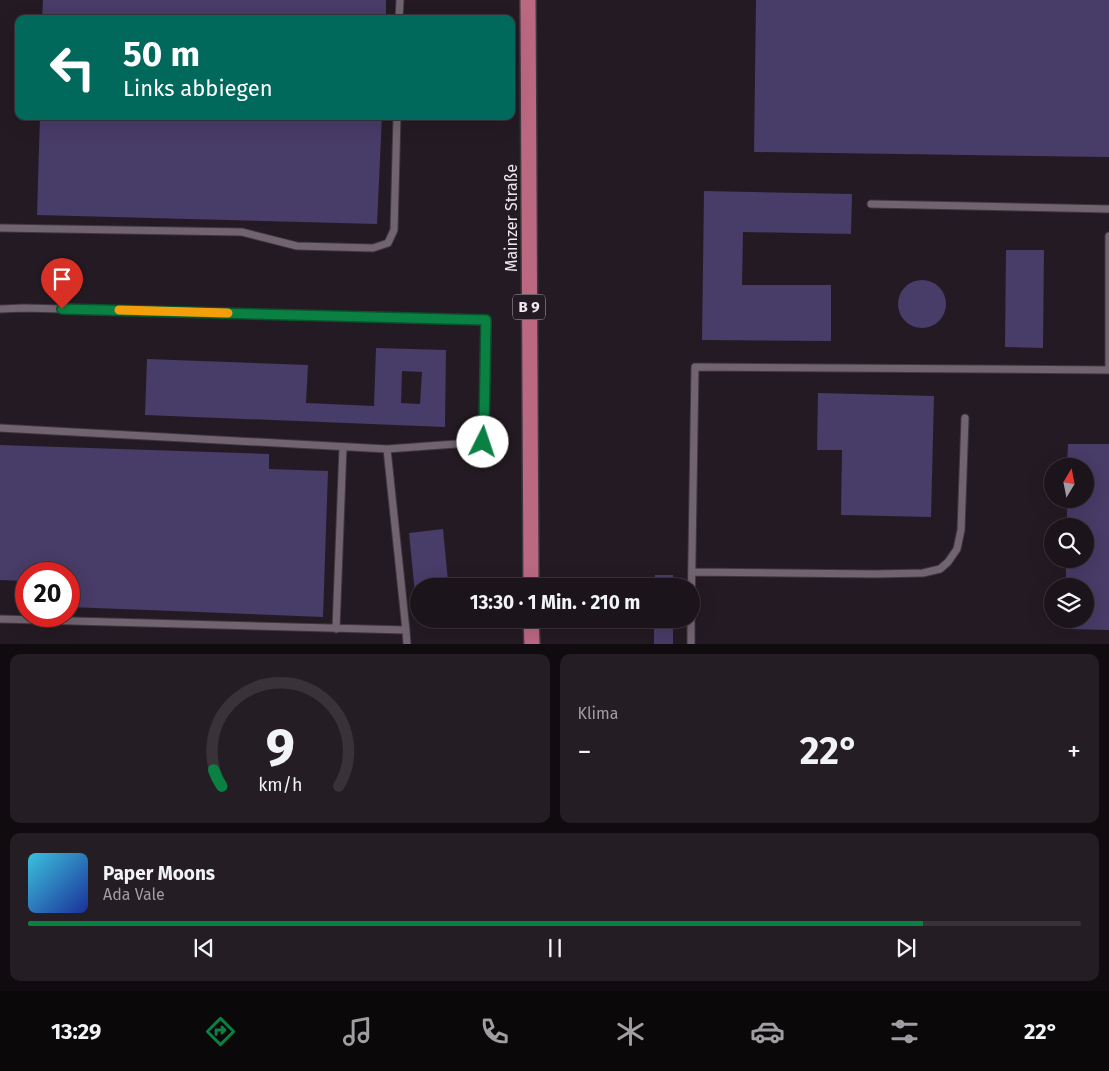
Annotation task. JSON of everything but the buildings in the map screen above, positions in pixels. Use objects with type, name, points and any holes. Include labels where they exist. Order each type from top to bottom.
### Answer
[{"type":"main road","name":"Mainzer Straße","points":[[528,0],[531,578]]},
{"type":"main road","points":[[532,628],[532,644]]},
{"type":"lane","points":[[399,15],[400,0]]},
{"type":"lane","points":[[0,228],[242,232],[297,246],[373,248],[388,243],[394,230],[397,120]]},
{"type":"lane","points":[[871,204],[1109,209]]},
{"type":"lane","points":[[692,578],[695,367],[1109,370],[1109,236]]},
{"type":"lane","points":[[0,309],[24,308],[486,320],[483,442],[388,449],[0,428]]},
{"type":"lane","points":[[692,572],[874,574],[923,573],[940,569],[948,562],[957,549],[961,530],[965,418]]},
{"type":"lane","points":[[336,629],[343,447]]},
{"type":"lane","points":[[388,449],[407,644]]},
{"type":"lane","points":[[0,619],[406,630]]},
{"type":"lane","points":[[691,628],[691,644]]},
{"type":"slow traffic","points":[[119,310],[228,313]]},
{"type":"route","points":[[62,309],[486,320],[483,442]]}]
